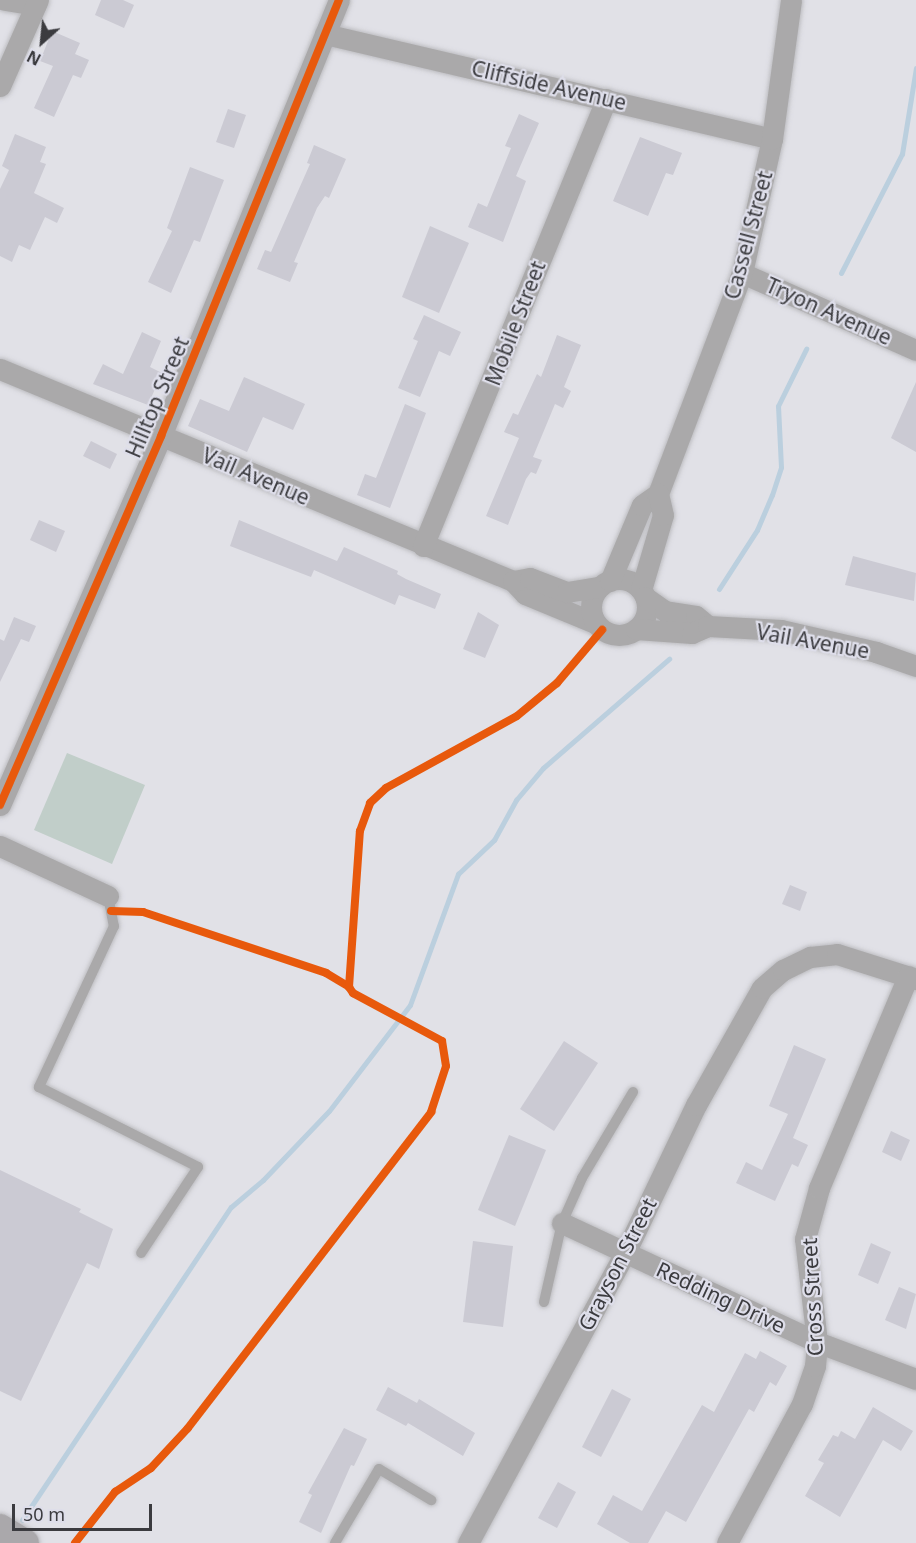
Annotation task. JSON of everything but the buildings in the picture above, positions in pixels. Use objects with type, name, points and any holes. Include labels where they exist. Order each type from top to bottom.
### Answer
[{"type":"street","points":[[0,86],[37,2],[5,0]]},
{"type":"street","name":"Hilltop Street","points":[[0,805],[161,436],[339,0]]},
{"type":"street","name":"Cassell Street","points":[[643,593],[663,515],[658,494],[742,273],[772,139],[792,0]]},
{"type":"street","name":"Cliffside Avenue","points":[[325,34],[772,139]]},
{"type":"street","name":"Mobile Street","points":[[423,546],[606,99]]},
{"type":"street","name":"Tryon Avenue","points":[[742,273],[916,350]]},
{"type":"street","name":"Vail Avenue","points":[[0,369],[423,546],[513,580],[530,578],[567,592],[605,584]]},
{"type":"street","name":"Cassell Street","points":[[605,584],[642,505],[658,494]]},
{"type":"street","name":"Vail Avenue","points":[[513,580],[525,594],[595,623]]},
{"type":"street","points":[[626,580],[643,593],[646,615],[636,629],[611,634],[595,623],[590,604],[605,584],[626,580]]},
{"type":"street","name":"Vail Avenue","points":[[643,593],[665,611],[696,616],[708,626]]},
{"type":"street","name":"Vail Avenue","points":[[636,629],[692,633],[708,626],[781,630],[876,652],[916,666]]},
{"type":"street","points":[[0,847],[108,896]]},
{"type":"street","name":"Grayson Street","points":[[468,1543],[625,1253],[696,1105],[765,985],[783,970],[810,957],[837,954],[912,978]]},
{"type":"street","name":"Cross Street","points":[[727,1543],[802,1404],[815,1366],[817,1342],[805,1239],[819,1188],[912,978]]},
{"type":"street","name":"Redding Drive","points":[[562,1222],[817,1342],[916,1379]]},
{"type":"street","points":[[0,1528],[25,1543]]},
{"type":"lane","points":[[108,896],[114,926],[39,1087],[198,1167],[141,1253]]},
{"type":"lane","points":[[544,1302],[562,1222],[582,1178],[633,1092]]},
{"type":"lane","points":[[335,1543],[379,1469],[431,1500]]},
{"type":"shaded area","points":[[67,753],[145,785],[112,864],[34,830]]},
{"type":"waterway","points":[[841,273],[902,154],[916,68]]},
{"type":"waterway","points":[[719,589],[757,530],[772,495],[781,467],[778,406],[806,349]]},
{"type":"waterway","points":[[22,1520],[231,1207],[263,1180],[329,1111],[410,1005],[458,874],[494,840],[516,800],[543,768],[669,659]]},
{"type":"cycle path","points":[[0,805],[161,436],[339,0]]},
{"type":"cycle path","points":[[75,1543],[115,1492],[151,1468],[188,1428],[431,1112],[446,1066],[442,1041],[353,993],[349,987],[360,831],[370,803],[386,788],[517,716],[557,683],[602,630]]},
{"type":"cycle path","points":[[111,911],[143,912],[326,973],[349,987]]}]
